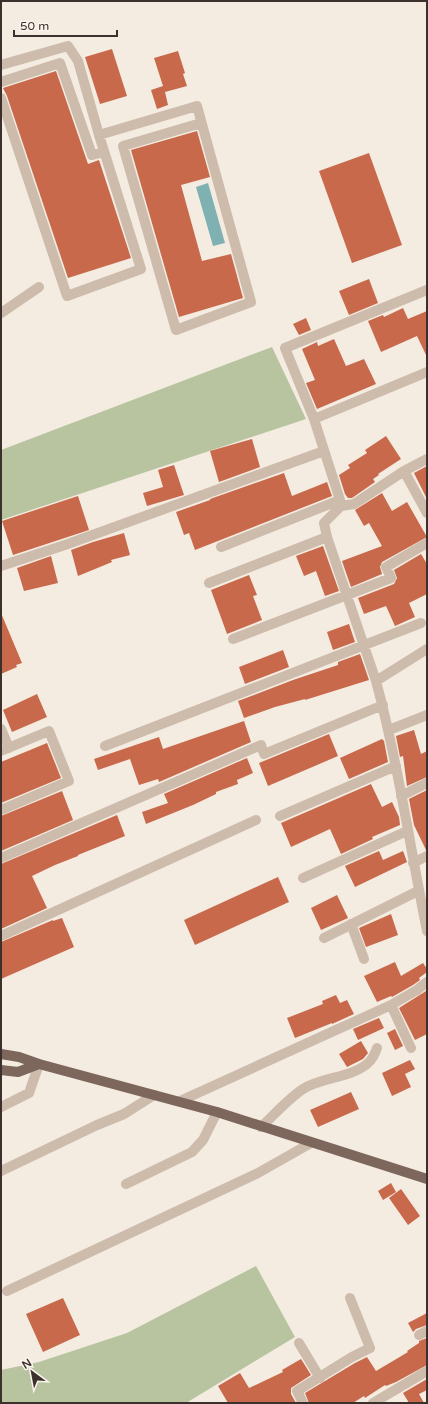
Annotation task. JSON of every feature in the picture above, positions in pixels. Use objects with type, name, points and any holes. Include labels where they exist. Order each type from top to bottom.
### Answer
[{"type":"main road","points":[[1,1054],[19,1057],[38,1064],[180,1101],[427,1179]]},
{"type":"main road","points":[[1,1070],[18,1072],[38,1064]]},
{"type":"street","points":[[1,65],[68,46],[78,61],[104,152],[141,269],[67,296],[1,98]]},
{"type":"street","points":[[1,82],[60,63],[92,155],[104,152]]},
{"type":"street","points":[[99,135],[197,106],[202,123],[251,302],[176,330],[122,146],[202,123]]},
{"type":"street","points":[[1,313],[39,287]]},
{"type":"street","points":[[340,503],[314,419],[285,348],[427,290]]},
{"type":"street","points":[[314,419],[427,372]]},
{"type":"street","points":[[1,566],[65,545],[324,451]]},
{"type":"street","points":[[221,547],[340,503],[354,504],[404,471],[427,459]]},
{"type":"street","points":[[404,471],[427,513]]},
{"type":"street","points":[[340,503],[324,522],[327,537],[365,645],[383,705],[396,766],[418,891],[427,928]]},
{"type":"street","points":[[209,583],[327,537]]},
{"type":"street","points":[[233,639],[391,578],[386,567],[427,543]]},
{"type":"street","points":[[105,746],[421,623]]},
{"type":"street","points":[[376,681],[427,649]]},
{"type":"street","points":[[1,858],[260,745],[264,754],[383,705]]},
{"type":"street","points":[[389,730],[427,715]]},
{"type":"street","points":[[1,729],[5,750],[49,731],[69,781],[1,810]]},
{"type":"street","points":[[280,816],[396,766]]},
{"type":"street","points":[[401,796],[427,783]]},
{"type":"street","points":[[1,936],[256,820]]},
{"type":"street","points":[[303,878],[407,831]]},
{"type":"street","points":[[413,863],[427,856]]},
{"type":"street","points":[[324,938],[418,891]]},
{"type":"street","points":[[351,924],[364,958]]},
{"type":"street","points":[[180,1101],[391,1005],[417,990],[427,982]]},
{"type":"street","points":[[391,1005],[411,1048]]},
{"type":"street","points":[[261,1127],[304,1089],[322,1081],[355,1071],[367,1064],[373,1057],[377,1048]]},
{"type":"street","points":[[1,1107],[28,1093],[38,1064]]},
{"type":"street","points":[[1,1171],[124,1114],[154,1095]]},
{"type":"street","points":[[126,1184],[192,1152],[203,1140],[217,1112]]},
{"type":"street","points":[[7,1291],[258,1173],[311,1143]]},
{"type":"street","points":[[303,1403],[297,1391],[370,1348],[350,1298]]},
{"type":"street","points":[[299,1343],[320,1378]]},
{"type":"street","points":[[373,1403],[427,1371]]},
{"type":"green space","points":[[272,347],[306,419],[1,520],[1,450]]},
{"type":"green space","points":[[256,1266],[295,1337],[186,1403],[1,1403],[1,1370],[39,1362],[127,1333]]},
{"type":"water","points":[[208,183],[225,243],[213,246],[196,187]]},
{"type":"building","points":[[112,49],[127,96],[100,104],[85,57]]},
{"type":"building","points":[[178,51],[185,73],[183,74],[187,86],[165,92],[168,105],[157,109],[151,90],[163,86],[154,58]]},
{"type":"building","points":[[56,71],[88,164],[99,160],[131,258],[68,278],[3,88]]},
{"type":"building","points":[[197,131],[210,177],[181,185],[202,261],[231,254],[243,298],[179,317],[131,150]]},
{"type":"building","points":[[369,153],[402,245],[352,263],[319,171]]},
{"type":"building","points":[[369,279],[378,303],[349,315],[339,291]]},
{"type":"building","points":[[403,308],[408,319],[427,311],[427,357],[417,336],[381,352],[368,321],[383,315],[384,317]]},
{"type":"building","points":[[306,318],[311,330],[299,335],[293,324]]},
{"type":"building","points":[[334,339],[346,366],[364,359],[376,384],[317,409],[306,383],[315,380],[302,349],[317,342],[318,346]]},
{"type":"building","points":[[386,436],[401,459],[378,474],[379,475],[373,479],[375,482],[352,498],[348,498],[345,494],[339,475],[350,468],[348,465],[367,453],[365,450]]},
{"type":"building","points":[[252,439],[260,467],[219,482],[210,451]]},
{"type":"building","points":[[174,465],[184,495],[147,506],[143,493],[163,487],[158,470]]},
{"type":"building","points":[[427,466],[427,499],[414,473]]},
{"type":"building","points":[[284,473],[292,496],[327,482],[332,496],[195,550],[189,533],[184,535],[176,512]]},
{"type":"building","points":[[382,493],[392,511],[407,502],[427,537],[382,562],[380,567],[382,574],[351,587],[342,561],[382,546],[369,523],[364,526],[355,510]]},
{"type":"building","points":[[78,496],[89,530],[13,555],[2,521]]},
{"type":"building","points":[[124,533],[130,555],[111,560],[112,562],[78,576],[71,550]]},
{"type":"building","points":[[323,546],[339,591],[325,596],[316,571],[304,576],[296,556]]},
{"type":"building","points":[[421,554],[427,564],[427,594],[409,603],[415,617],[395,626],[386,606],[364,614],[358,598],[394,584],[397,578],[394,570]]},
{"type":"building","points":[[51,556],[58,583],[24,591],[17,568]]},
{"type":"building","points":[[249,575],[257,595],[253,596],[262,620],[227,634],[211,590]]},
{"type":"building","points":[[1,613],[22,663],[16,665],[17,667],[1,674]]},
{"type":"building","points":[[349,624],[355,642],[333,650],[327,632]]},
{"type":"building","points":[[283,650],[289,667],[245,684],[239,667]]},
{"type":"building","points":[[360,654],[369,680],[305,700],[275,707],[244,718],[238,701],[338,665],[338,662]]},
{"type":"building","points":[[37,694],[47,717],[12,732],[3,710]]},
{"type":"building","points":[[244,721],[251,742],[159,782],[158,779],[139,785],[130,759],[98,770],[94,759],[159,737],[163,749]]},
{"type":"building","points":[[414,730],[421,754],[427,751],[427,777],[407,786],[403,756],[400,757],[396,736]]},
{"type":"building","points":[[329,734],[338,756],[268,786],[259,763]]},
{"type":"building","points":[[382,739],[384,741],[388,762],[349,779],[340,758]]},
{"type":"building","points":[[47,743],[61,778],[1,803],[1,762]]},
{"type":"building","points":[[247,758],[253,773],[237,780],[238,784],[216,792],[216,794],[193,805],[146,824],[142,812],[168,803],[164,794]]},
{"type":"building","points":[[371,784],[382,807],[392,802],[399,817],[400,825],[372,837],[373,839],[341,854],[330,829],[291,847],[281,823]]},
{"type":"building","points":[[427,790],[426,850],[414,825],[409,799]]},
{"type":"building","points":[[62,791],[73,820],[1,851],[1,816]]},
{"type":"building","points":[[117,815],[125,836],[32,876],[47,908],[1,929],[1,864]]},
{"type":"building","points":[[379,851],[383,860],[403,851],[407,862],[355,887],[345,866]]},
{"type":"building","points":[[278,877],[289,902],[195,945],[184,920]]},
{"type":"building","points":[[337,895],[348,918],[321,930],[311,908]]},
{"type":"building","points":[[391,914],[398,935],[366,947],[359,928]]},
{"type":"building","points":[[62,918],[74,947],[1,979],[1,942],[53,920]]},
{"type":"building","points":[[395,962],[401,976],[423,963],[427,969],[427,972],[413,985],[392,997],[391,996],[377,1002],[364,976]]},
{"type":"building","points":[[426,991],[427,1034],[415,1040],[399,1008]]},
{"type":"building","points":[[336,995],[340,1003],[347,1000],[354,1014],[295,1038],[287,1018],[323,1004],[322,1001]]},
{"type":"building","points":[[379,1018],[384,1028],[358,1040],[353,1029]]},
{"type":"building","points":[[395,1029],[403,1046],[395,1050],[387,1033]]},
{"type":"building","points":[[361,1041],[368,1053],[363,1059],[347,1067],[339,1054]]},
{"type":"building","points":[[410,1060],[415,1069],[405,1074],[411,1087],[392,1096],[382,1073]]},
{"type":"building","points":[[351,1092],[359,1109],[318,1127],[310,1110]]},
{"type":"building","points":[[391,1183],[396,1192],[383,1200],[378,1191]]},
{"type":"building","points":[[401,1189],[420,1216],[408,1225],[389,1198]]},
{"type":"building","points":[[63,1298],[80,1335],[43,1352],[26,1314]]},
{"type":"building","points":[[427,1313],[427,1325],[416,1329],[413,1332],[408,1323]]},
{"type":"building","points":[[427,1338],[427,1365],[396,1382],[386,1386],[385,1385],[365,1398],[364,1396],[353,1403],[309,1403],[305,1393],[355,1363],[367,1357],[376,1371],[408,1352],[407,1351],[419,1343],[419,1341]]},
{"type":"building","points":[[301,1359],[311,1375],[291,1388],[291,1394],[296,1403],[228,1403],[218,1386],[240,1373],[249,1388],[283,1372],[282,1370]]},
{"type":"building","points":[[427,1379],[427,1390],[419,1394],[424,1403],[409,1403],[403,1393]]}]
